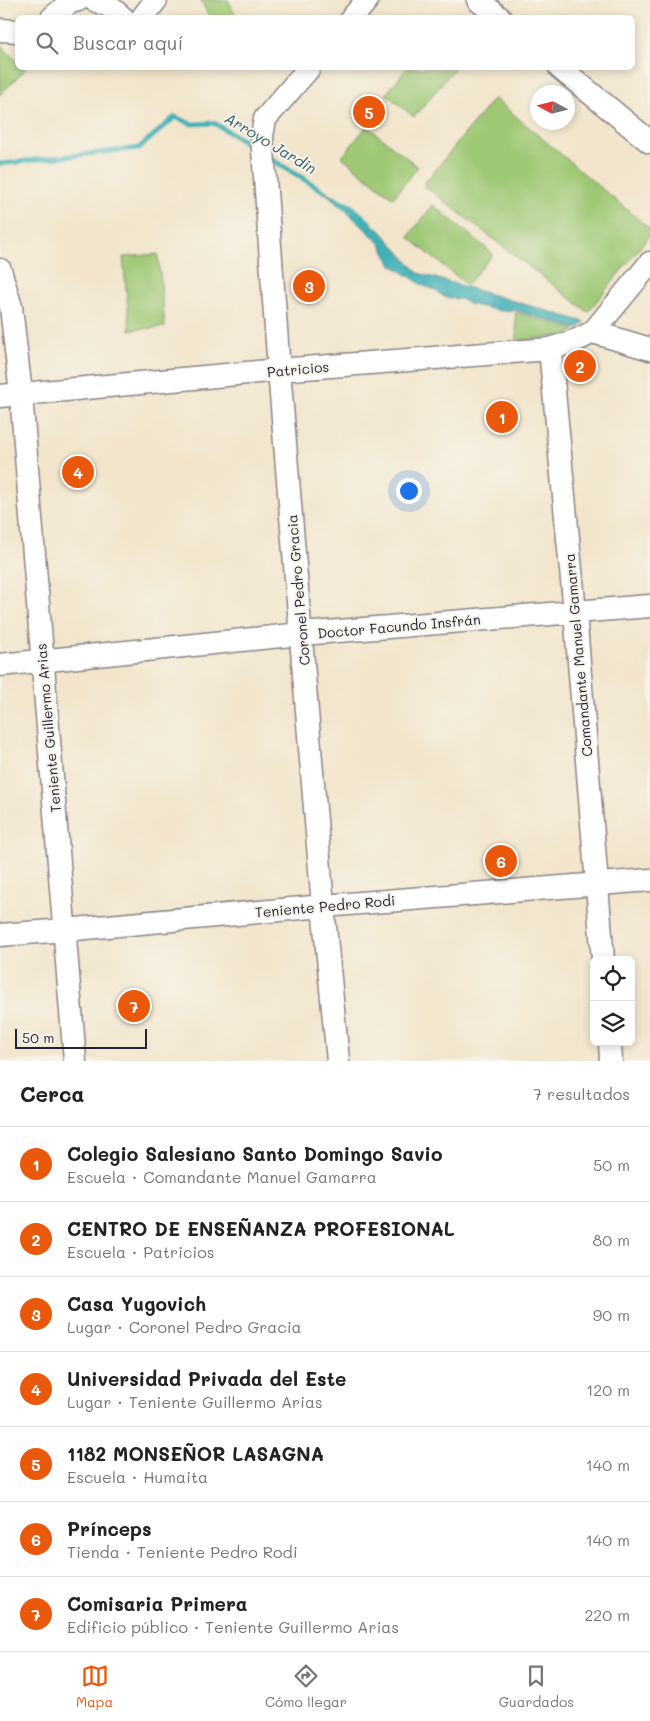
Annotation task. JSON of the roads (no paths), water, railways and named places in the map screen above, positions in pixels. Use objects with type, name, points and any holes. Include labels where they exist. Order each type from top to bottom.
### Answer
[{"type":"street","points":[[55,15],[70,2],[78,0]]},
{"type":"street","points":[[94,0],[109,6],[120,15]]},
{"type":"street","points":[[144,15],[156,0]]},
{"type":"street","points":[[354,15],[366,0]]},
{"type":"street","points":[[478,0],[496,15]]},
{"type":"street","points":[[0,30],[15,31]]},
{"type":"street","name":"Coronel Pedro Gracia","points":[[308,70],[264,128],[265,175],[323,906],[338,1061]]},
{"type":"street","points":[[562,70],[650,142]]},
{"type":"street","points":[[650,264],[593,332],[650,349]]},
{"type":"street","name":"Teniente Guillermo Arias","points":[[0,270],[11,307],[11,395],[42,662],[75,1061]]},
{"type":"street","name":"Patricios","points":[[11,395],[279,370],[550,350],[593,332]]},
{"type":"street","name":"Comandante Manuel Gamarra","points":[[550,350],[575,612],[603,956]]},
{"type":"street","name":"Doctor Facundo Insfrán","points":[[0,665],[301,634],[650,606]]},
{"type":"street","name":"Teniente Pedro Rodi","points":[[0,934],[650,880]]},
{"type":"street","points":[[610,1046],[611,1061]]},
{"type":"water","points":[[279,162],[320,188],[280,166]]},
{"type":"water","points":[[320,188],[380,230],[418,273],[585,322],[577,329],[515,310],[501,311],[469,304],[460,299],[446,298],[392,265],[380,243]]},
{"type":"waterway","name":"Arroyo Jardin","points":[[0,164],[139,148],[175,117],[192,124],[214,123],[255,148]]},
{"type":"waterway","name":"Arroyo Jardin","points":[[271,159],[325,192]]},
{"type":"waterway","name":"Arroyo Jardin","points":[[335,198],[351,206],[370,223]]},
{"type":"place","name":"1182 MONSEÑOR LASAGNA","points":[[369,112]]},
{"type":"place","name":"Casa Yugovich","points":[[309,286]]},
{"type":"place","name":"CENTRO DE ENSEÑANZA PROFESIONAL","points":[[580,366]]},
{"type":"place","name":"Colegio Salesiano Santo Domingo Savio","points":[[502,417]]},
{"type":"place","name":"Universidad Privada del Este","points":[[78,472]]},
{"type":"place","name":"Prínceps","points":[[501,861]]},
{"type":"place","name":"Comisaria Primera","points":[[134,1006]]}]
